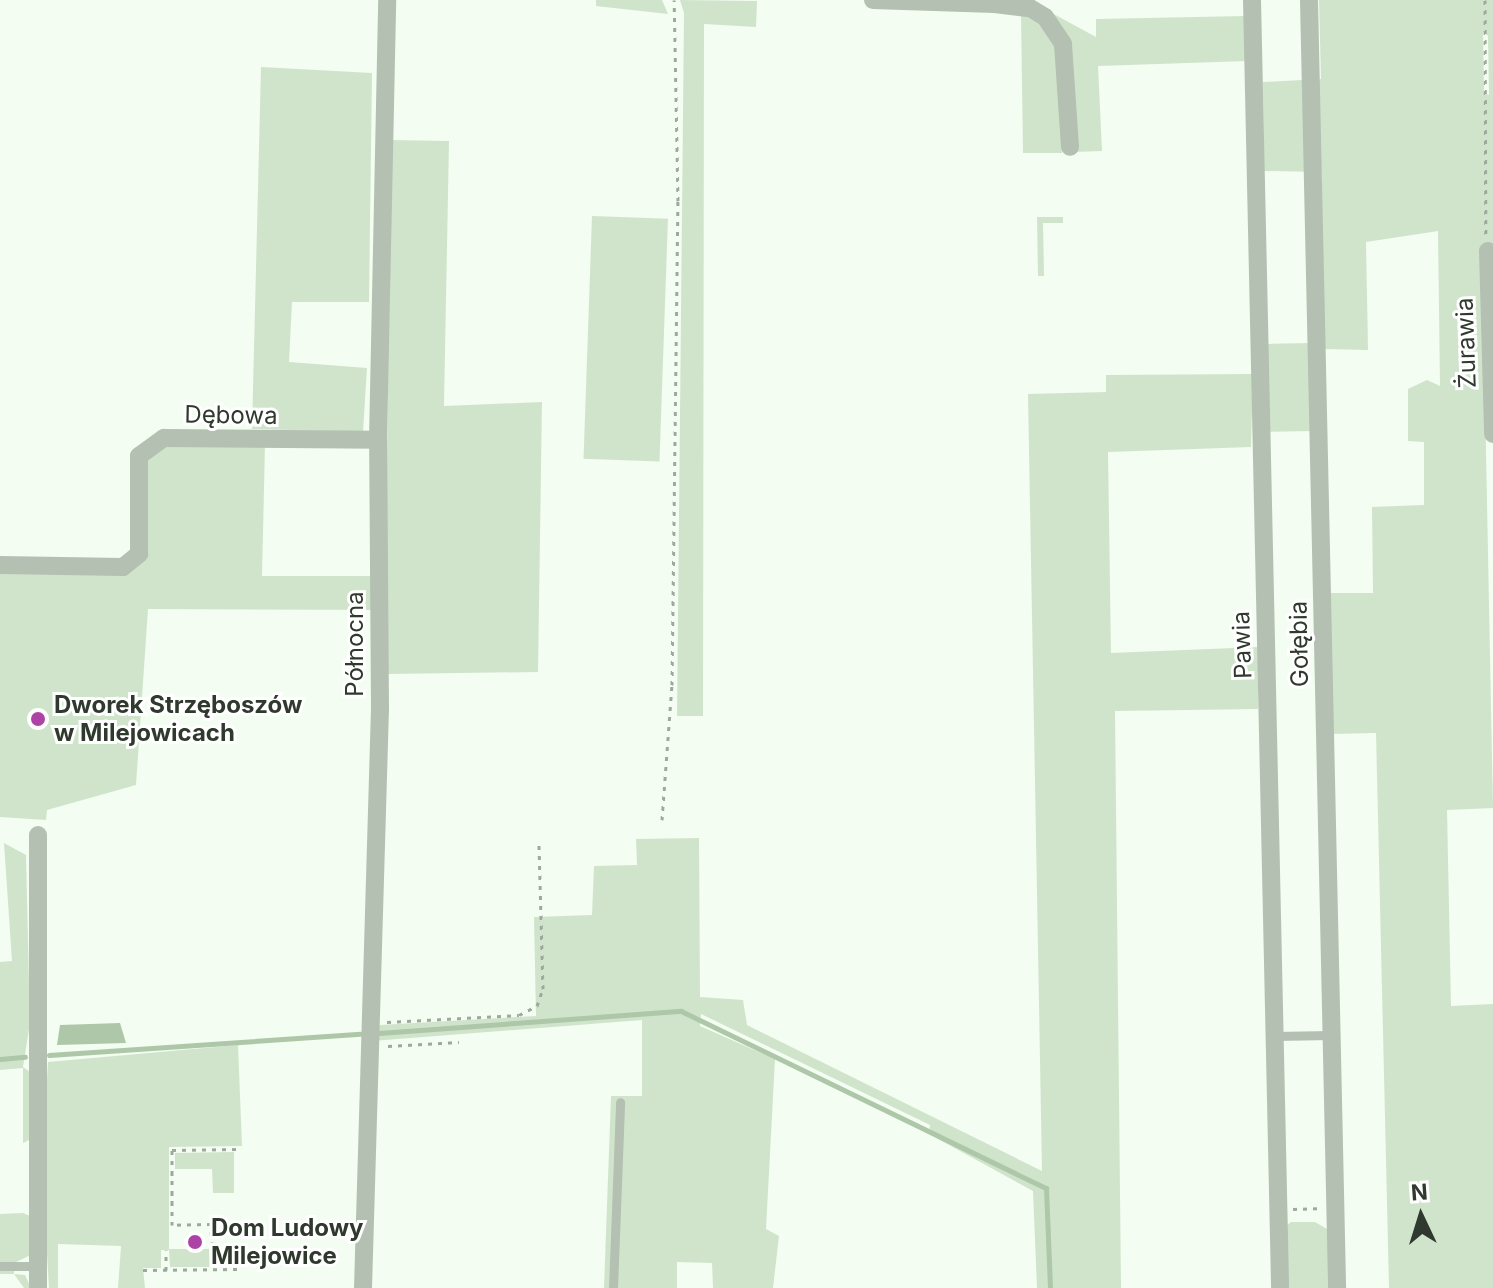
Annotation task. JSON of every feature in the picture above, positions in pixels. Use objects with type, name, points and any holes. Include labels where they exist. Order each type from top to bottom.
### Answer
[{"type":"street","name":"Północna","points":[[363,1288],[368,1023],[380,709],[378,440],[387,0]]},
{"type":"street","points":[[873,0],[995,4],[1030,8],[1045,17],[1063,44],[1070,147]]},
{"type":"street","name":"Pawia","points":[[1252,0],[1280,1288]]},
{"type":"street","name":"Gołębia","points":[[1309,0],[1337,1288]]},
{"type":"street","name":"Żurawia","points":[[1488,251],[1493,434]]},
{"type":"street","name":"Dębowa","points":[[0,565],[123,567],[139,554],[139,456],[164,438],[378,440]]},
{"type":"street","points":[[38,835],[38,1288]]},
{"type":"lane","points":[[1275,1036],[1331,1035]]},
{"type":"lane","points":[[613,1288],[620,1102]]},
{"type":"lane","points":[[0,1266],[37,1266]]},
{"type":"path","points":[[662,820],[672,685],[678,201],[674,0]]},
{"type":"path","points":[[1485,0],[1488,251]]},
{"type":"path","points":[[368,1023],[519,1015],[537,1006],[543,989],[539,843]]},
{"type":"path","points":[[368,1048],[459,1042]]},
{"type":"path","points":[[211,1235],[211,1224],[172,1225],[172,1150],[238,1149]]},
{"type":"path","points":[[1277,1209],[1335,1207]]},
{"type":"path","points":[[212,1242],[212,1269]]},
{"type":"path","points":[[166,1250],[166,1270]]},
{"type":"path","points":[[143,1270],[239,1269]]},
{"type":"shaded area","points":[[596,0],[662,0],[668,14],[596,6]]},
{"type":"shaded area","points":[[680,0],[757,1],[756,27],[704,24],[703,716],[677,716],[684,13]]},
{"type":"shaded area","points":[[1319,0],[1493,0],[1493,246],[1482,247],[1493,808],[1447,810],[1451,1006],[1493,1004],[1493,1288],[1389,1288],[1376,733],[1332,734],[1328,593],[1373,593],[1372,507],[1424,505],[1424,442],[1408,441],[1408,389],[1427,380],[1440,386],[1438,231],[1366,242],[1368,350],[1322,349],[1322,172],[1264,171],[1263,82],[1321,79]],"holes":[[[1483,32],[1488,36],[1489,95],[1484,93]]]},
{"type":"shaded area","points":[[1050,12],[1096,37],[1096,19],[1245,16],[1247,61],[1098,66],[1102,151],[1073,152]]},
{"type":"shaded area","points":[[1021,14],[1037,22],[1058,47],[1062,153],[1023,153]]},
{"type":"shaded area","points":[[261,67],[372,73],[369,302],[292,302],[289,362],[367,368],[363,432],[252,429]]},
{"type":"shaded area","points":[[390,140],[449,141],[444,406],[542,402],[538,672],[388,674],[387,610],[148,609],[136,785],[47,810],[46,820],[0,817],[0,570],[136,567],[148,458],[171,443],[265,444],[262,576],[386,576]]},
{"type":"shaded area","points":[[592,216],[668,219],[659,462],[584,459]]},
{"type":"shaded area","points":[[1037,217],[1063,217],[1063,223],[1043,223],[1044,276],[1038,276]]},
{"type":"shaded area","points":[[1313,343],[1315,431],[1269,432],[1267,344]]},
{"type":"shaded area","points":[[1253,374],[1251,447],[1108,452],[1111,653],[1258,647],[1258,709],[1115,711],[1121,1288],[1037,1288],[1033,1191],[929,1134],[930,1125],[701,1014],[700,1026],[775,1059],[766,1229],[779,1236],[773,1288],[713,1288],[712,1263],[677,1262],[677,1288],[604,1288],[611,1096],[642,1096],[642,1020],[372,1041],[380,1025],[536,1016],[534,917],[592,915],[594,866],[637,865],[636,839],[699,838],[700,997],[743,1000],[747,1025],[1042,1171],[1028,394],[1106,392],[1106,375]]},
{"type":"shaded area","points":[[4,843],[26,855],[30,1023],[23,1067],[30,1072],[29,1140],[23,1143],[23,1068],[0,1070],[0,962],[12,961]]},
{"type":"shaded area","points":[[120,1023],[126,1043],[57,1045],[60,1025]]},
{"type":"shaded area","points":[[238,1045],[242,1146],[169,1147],[169,1249],[209,1249],[210,1267],[170,1267],[169,1250],[161,1250],[161,1268],[143,1268],[145,1288],[118,1288],[121,1246],[58,1244],[58,1288],[49,1288],[42,1167],[48,1062]]},
{"type":"shaded area","points":[[234,1152],[234,1193],[213,1193],[212,1169],[175,1169],[175,1153]]},
{"type":"shaded area","points":[[23,1213],[30,1216],[31,1255],[14,1263],[14,1274],[0,1274],[0,1214]]},
{"type":"shaded area","points":[[1291,1222],[1315,1222],[1327,1229],[1330,1288],[1288,1288],[1285,1227]]},
{"type":"shaded area","points":[[14,1274],[25,1275],[31,1288],[24,1288]]},
{"type":"waterway","points":[[379,1033],[681,1011],[1046,1188],[1050,1288]]},
{"type":"waterway","points":[[49,1055],[360,1034]]},
{"type":"waterway","points":[[0,1059],[25,1057]]},
{"type":"place","name":"Dworek Strzęboszów w Milejowicach","points":[[38,719]]},
{"type":"place","name":"Dom Ludowy Milejowice","points":[[195,1242]]}]
